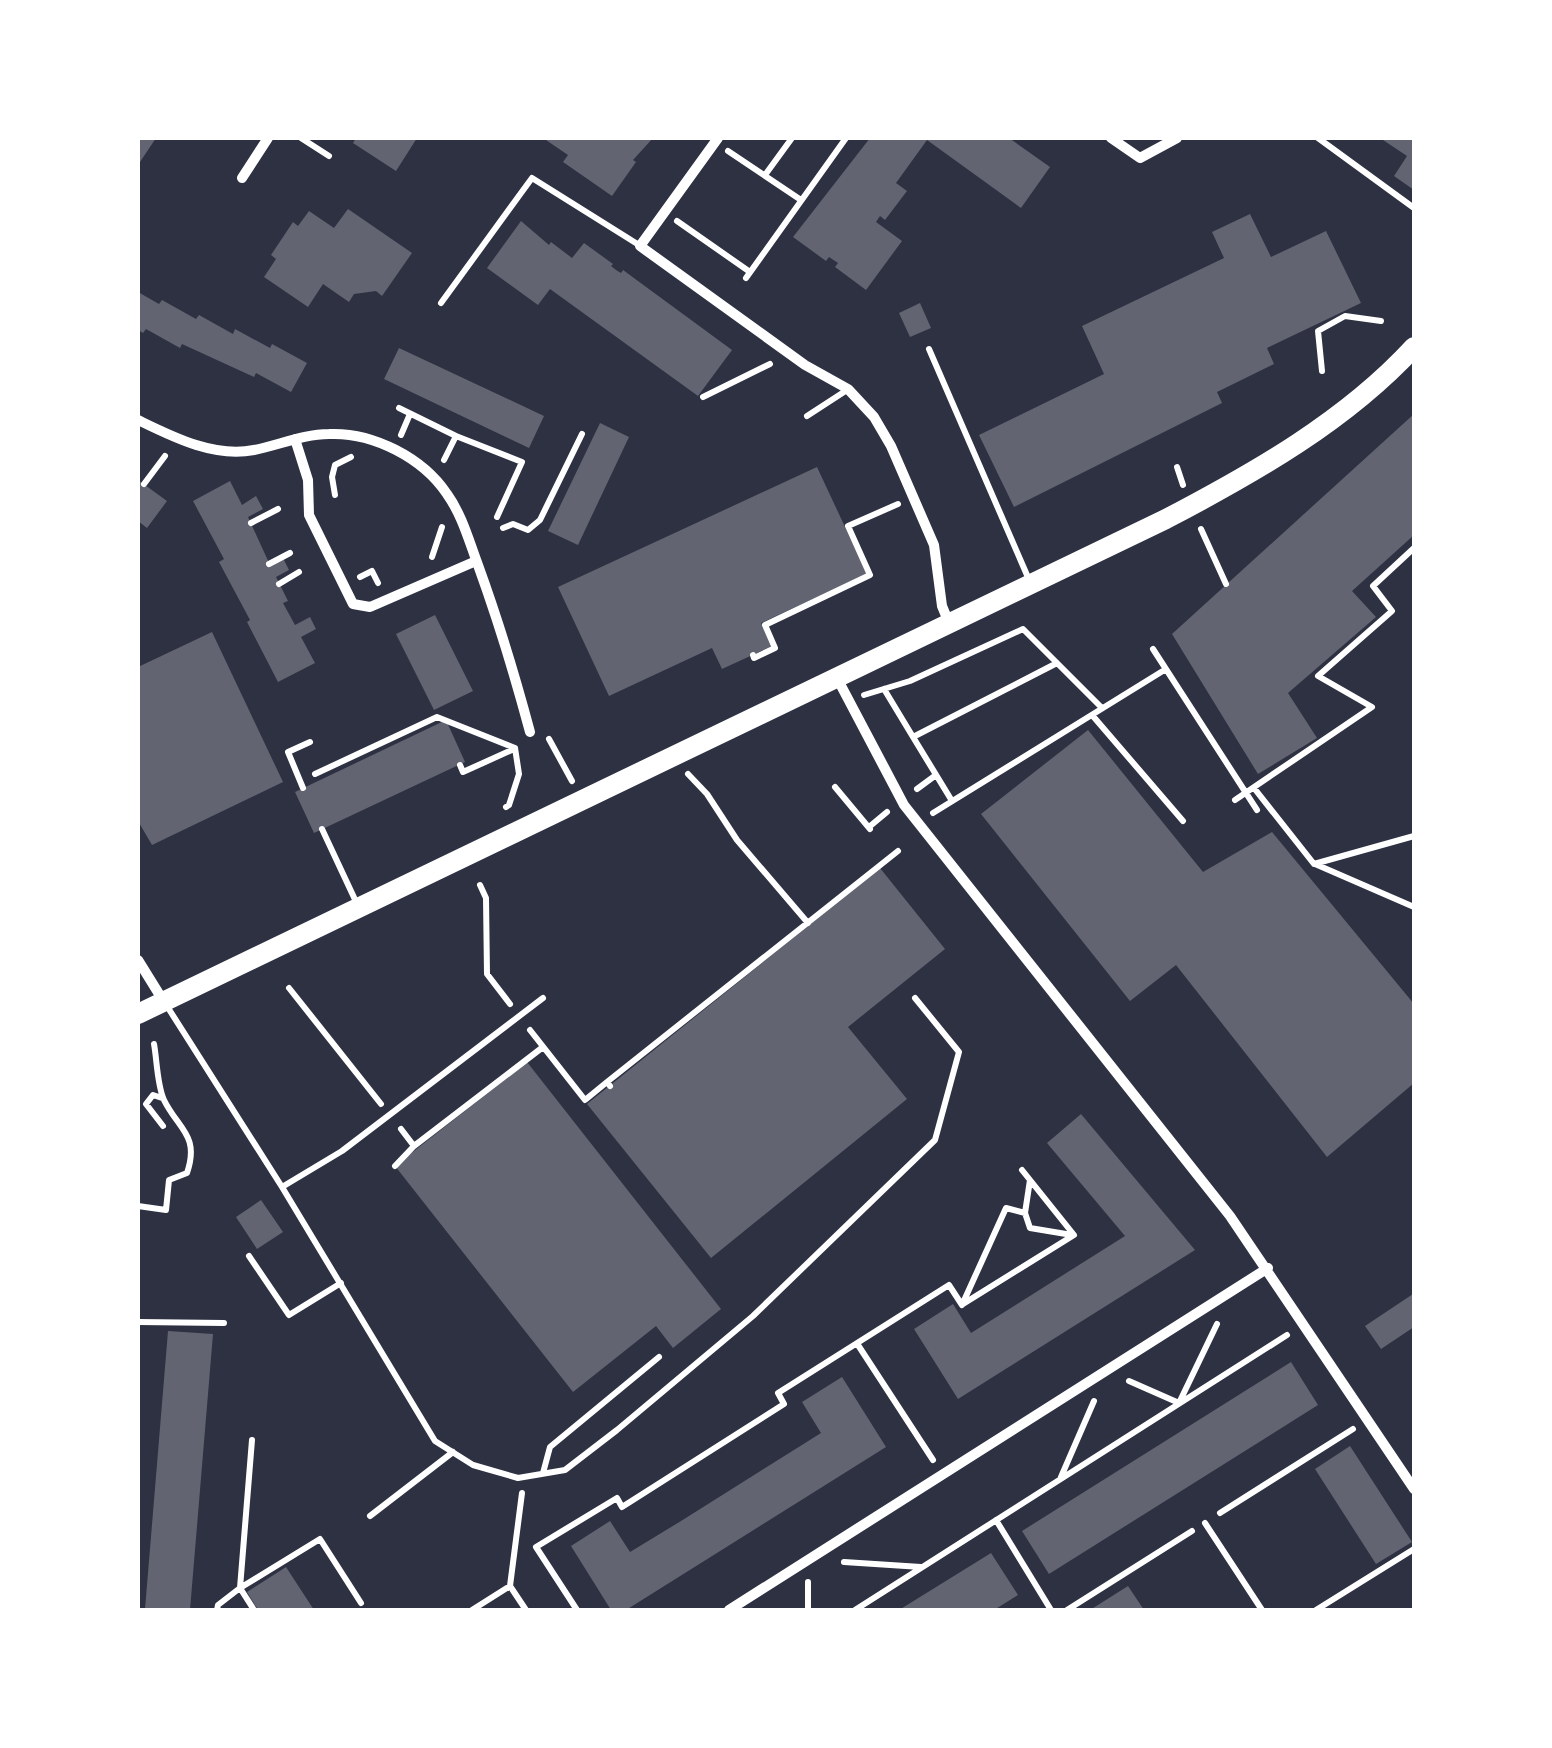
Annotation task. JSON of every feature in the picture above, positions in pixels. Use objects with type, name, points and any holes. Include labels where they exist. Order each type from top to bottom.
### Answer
[{"type":"main road","points":[[138,1014],[1166,519],[1267,464],[1332,419],[1414,347]]},
{"type":"street","points":[[242,178],[268,138]]},
{"type":"street","points":[[718,138],[640,246],[789,354],[848,390],[874,416],[934,545],[942,606],[950,624]]},
{"type":"street","points":[[1111,138],[1140,158],[1177,138]]},
{"type":"street","points":[[138,420],[196,444],[230,452],[328,434],[361,436],[414,462],[448,494],[503,636],[530,732]]},
{"type":"street","points":[[296,439],[308,480],[308,515],[352,604],[370,608],[476,561]]},
{"type":"street","points":[[836,678],[894,787],[918,822],[1220,1202],[1414,1489]]},
{"type":"street","points":[[138,960],[164,1002]]},
{"type":"street","points":[[729,1610],[1268,1268]]},
{"type":"lane","points":[[301,138],[329,156]]},
{"type":"lane","points":[[1318,138],[1414,208]]},
{"type":"lane","points":[[441,303],[532,178],[640,246]]},
{"type":"lane","points":[[929,349],[1031,583]]},
{"type":"lane","points":[[807,416],[848,390]]},
{"type":"lane","points":[[302,784],[288,752],[310,742]]},
{"type":"lane","points":[[322,829],[358,908]]},
{"type":"lane","points":[[282,1186],[342,1152],[543,998]]},
{"type":"lane","points":[[164,1002],[282,1186],[435,1441],[473,1464],[518,1478],[565,1470],[618,1430],[753,1316],[936,1140],[958,1052],[916,998]]},
{"type":"lane","points":[[249,1256],[289,1316],[340,1284]]},
{"type":"lane","points":[[543,1474],[550,1446],[659,1356]]},
{"type":"lane","points":[[370,1516],[453,1452]]},
{"type":"lane","points":[[1205,1523],[1262,1610]]},
{"type":"path","points":[[717,164],[736,138]]},
{"type":"path","points":[[765,175],[792,138]]},
{"type":"path","points":[[687,207],[677,221],[748,275],[846,138]]},
{"type":"path","points":[[728,150],[801,200]]},
{"type":"path","points":[[1322,371],[1318,331],[1346,316],[1381,320]]},
{"type":"path","points":[[703,396],[789,354]]},
{"type":"path","points":[[399,408],[522,462],[497,517]]},
{"type":"path","points":[[401,434],[410,414]]},
{"type":"path","points":[[503,528],[513,524],[528,530],[540,520],[582,434]]},
{"type":"path","points":[[442,463],[456,436]]},
{"type":"path","points":[[144,484],[164,456]]},
{"type":"path","points":[[335,495],[335,465],[346,458],[359,457]]},
{"type":"path","points":[[753,655],[754,658],[775,648],[765,625],[870,575],[848,526],[913,497]]},
{"type":"path","points":[[251,522],[278,508]]},
{"type":"path","points":[[425,566],[434,555],[442,524]]},
{"type":"path","points":[[1235,800],[1372,707],[1318,676],[1392,611],[1373,586],[1414,548]]},
{"type":"path","points":[[269,564],[290,553]]},
{"type":"path","points":[[344,585],[372,571],[377,583],[385,585]]},
{"type":"path","points":[[279,584],[299,572]]},
{"type":"path","points":[[848,700],[910,681],[1023,630],[1102,708]]},
{"type":"path","points":[[1154,650],[1257,810]]},
{"type":"path","points":[[913,738],[1057,663]]},
{"type":"path","points":[[918,822],[1166,669]]},
{"type":"path","points":[[884,689],[952,801]]},
{"type":"path","points":[[1092,715],[1183,821]]},
{"type":"path","points":[[302,784],[437,716],[515,748]]},
{"type":"path","points":[[460,765],[463,772],[515,748],[530,732],[549,738],[583,799]]},
{"type":"path","points":[[496,812],[510,805],[514,792],[519,774],[515,748]]},
{"type":"path","points":[[666,758],[707,794],[737,840],[808,923]]},
{"type":"path","points":[[835,787],[871,830]]},
{"type":"path","points":[[1254,788],[1314,864],[1414,908]]},
{"type":"path","points":[[1314,864],[1414,836]]},
{"type":"path","points":[[480,885],[486,898],[488,974],[585,1100],[898,851]]},
{"type":"path","points":[[289,988],[414,1146]]},
{"type":"path","points":[[138,1206],[166,1210],[169,1180],[186,1173],[192,1156],[184,1126],[162,1098],[154,1044]]},
{"type":"path","points":[[395,1166],[414,1146],[543,1047]]},
{"type":"path","points":[[162,1098],[153,1095],[146,1104],[163,1126]]},
{"type":"path","points":[[1022,1170],[1074,1235]]},
{"type":"path","points":[[1030,1180],[1025,1213],[1030,1228],[1074,1235]]},
{"type":"path","points":[[962,1305],[1006,1208],[1025,1213]]},
{"type":"path","points":[[962,1305],[1074,1235]]},
{"type":"path","points":[[577,1610],[536,1547],[616,1498],[622,1507],[784,1404],[778,1393],[949,1285],[962,1305]]},
{"type":"path","points":[[1179,1403],[1232,1291]]},
{"type":"path","points":[[138,1322],[224,1323]]},
{"type":"path","points":[[855,1610],[1305,1323]]},
{"type":"path","points":[[858,1345],[942,1474]]},
{"type":"path","points":[[1060,1480],[1107,1371],[1179,1403]]},
{"type":"path","points":[[252,1440],[240,1588],[254,1610]]},
{"type":"path","points":[[518,1478],[522,1494],[510,1586],[526,1610]]},
{"type":"path","points":[[996,1520],[1051,1610]]},
{"type":"path","points":[[217,1610],[240,1588],[320,1540],[361,1602]]},
{"type":"path","points":[[1316,1610],[1414,1549]]},
{"type":"path","points":[[808,1610],[809,1560],[922,1568]]},
{"type":"path","points":[[472,1610],[510,1586]]},
{"type":"building","points":[[138,138],[156,138],[138,165]]},
{"type":"building","points":[[356,138],[417,138],[396,171],[353,143]]},
{"type":"building","points":[[543,138],[653,138],[633,160],[636,162],[612,196],[563,162],[568,155]]},
{"type":"building","points":[[870,138],[1009,138],[1050,167],[1021,208],[927,140],[896,183],[907,191],[885,220],[880,216],[876,222],[902,241],[866,290],[835,267],[838,263],[829,257],[826,261],[793,237]]},
{"type":"building","points":[[1380,138],[1414,138],[1414,190],[1394,176],[1407,156]]},
{"type":"building","points":[[348,209],[412,253],[382,296],[376,291],[354,294],[349,302],[323,284],[308,307],[264,277],[276,259],[271,255],[293,222],[298,226],[309,211],[334,228]]},
{"type":"building","points":[[1250,214],[1271,257],[1326,231],[1361,303],[1267,348],[1274,364],[1217,392],[1222,403],[1014,507],[979,435],[1104,374],[1082,326],[1224,258],[1212,232]]},
{"type":"building","points":[[521,221],[572,258],[584,243],[616,270],[623,270],[732,350],[698,396],[550,289],[538,305],[487,268]]},
{"type":"building","points":[[138,292],[196,319],[199,315],[233,334],[235,329],[270,348],[272,344],[307,363],[291,392],[256,373],[254,377],[182,344],[180,348],[146,329],[143,333],[138,330]]},
{"type":"building","points":[[920,303],[931,328],[910,337],[899,313]]},
{"type":"building","points":[[399,348],[544,416],[529,448],[384,379]]},
{"type":"building","points":[[1414,414],[1414,535],[1352,591],[1376,617],[1288,693],[1317,738],[1258,774],[1172,634]]},
{"type":"building","points":[[600,423],[629,437],[578,545],[548,531]]},
{"type":"building","points":[[817,467],[867,574],[761,623],[772,646],[722,669],[712,648],[609,696],[558,587]]},
{"type":"building","points":[[138,480],[167,501],[147,528],[138,521]]},
{"type":"building","points":[[230,481],[242,505],[256,496],[263,509],[248,517],[270,565],[283,558],[289,570],[276,577],[288,601],[283,603],[295,625],[310,617],[316,629],[301,637],[315,663],[278,682],[219,562],[224,559],[193,501]]},
{"type":"building","points":[[435,615],[473,691],[434,710],[396,634]]},
{"type":"building","points":[[212,632],[283,782],[152,845],[138,821],[138,667]]},
{"type":"building","points":[[446,720],[465,762],[314,833],[295,792]]},
{"type":"building","points":[[1088,730],[1203,872],[1272,832],[1414,1004],[1414,1083],[1327,1157],[1176,965],[1130,1001],[981,814]]},
{"type":"building","points":[[880,868],[945,949],[848,1027],[907,1099],[711,1258],[587,1104]]},
{"type":"building","points":[[527,1062],[721,1309],[673,1348],[656,1326],[573,1392],[395,1166]]},
{"type":"building","points":[[1081,1114],[1195,1250],[958,1399],[914,1329],[953,1304],[971,1333],[1125,1236],[1047,1143]]},
{"type":"building","points":[[261,1200],[283,1232],[257,1249],[236,1217]]},
{"type":"building","points":[[1413,1294],[1414,1327],[1381,1349],[1365,1326]]},
{"type":"building","points":[[168,1331],[213,1334],[190,1610],[145,1609]]},
{"type":"building","points":[[1291,1362],[1318,1405],[1049,1574],[1022,1531]]},
{"type":"building","points":[[842,1377],[886,1447],[626,1610],[611,1610],[571,1546],[610,1521],[630,1552],[681,1521],[821,1433],[802,1402]]},
{"type":"building","points":[[1350,1446],[1412,1542],[1376,1564],[1315,1469]]},
{"type":"building","points":[[991,1553],[1018,1595],[994,1610],[899,1610]]},
{"type":"building","points":[[286,1567],[314,1610],[258,1610],[247,1592]]},
{"type":"building","points":[[1128,1586],[1144,1610],[1090,1610]]}]
